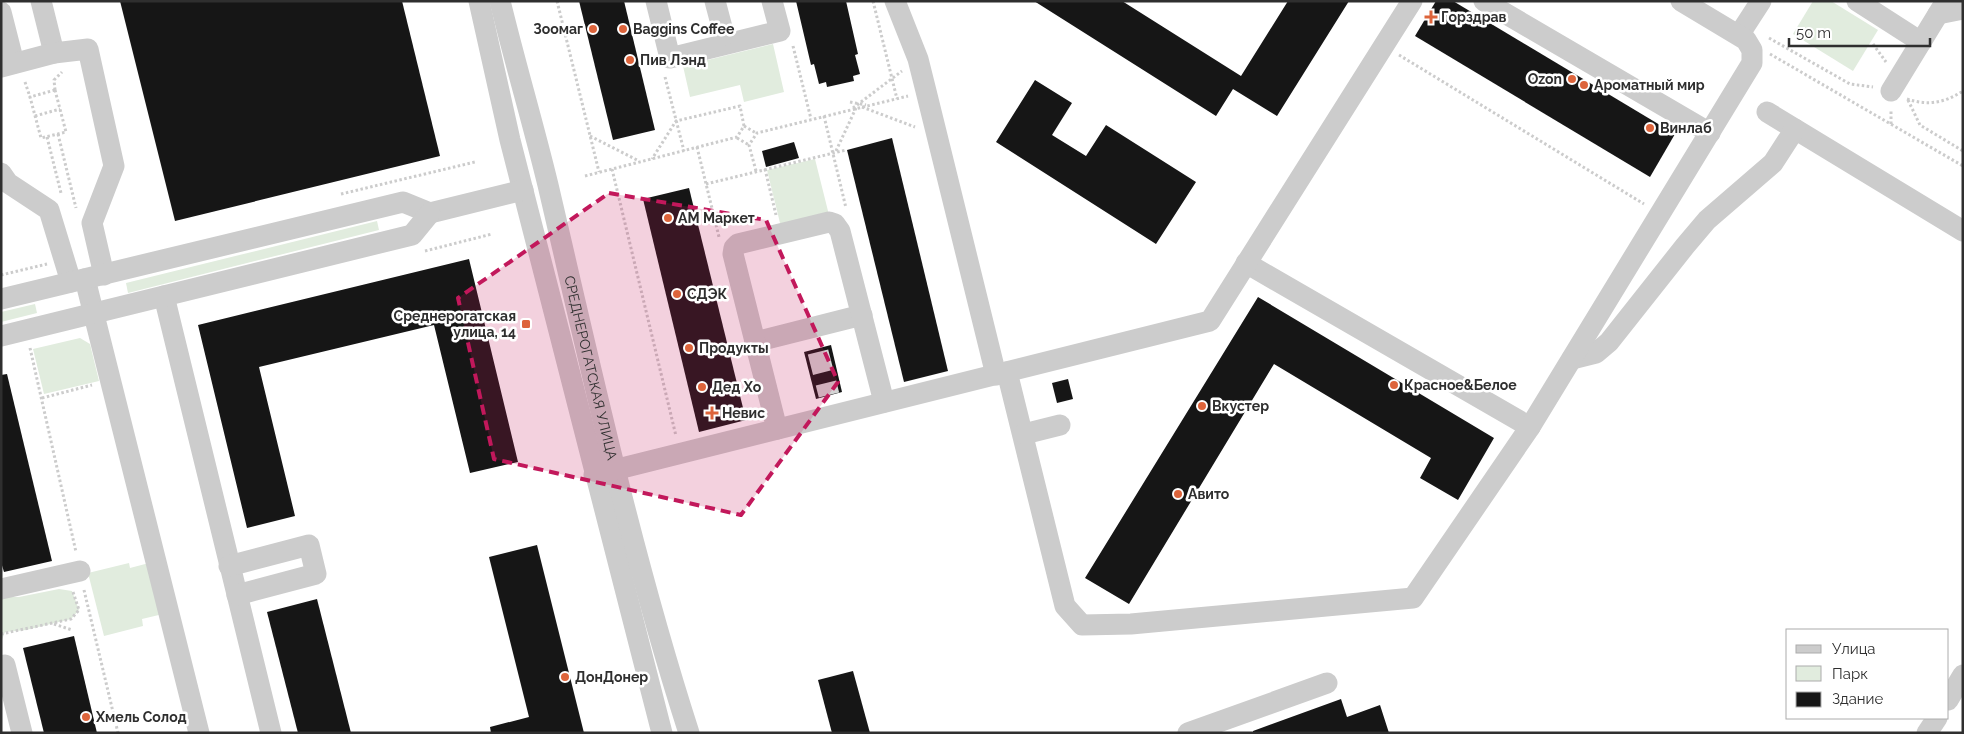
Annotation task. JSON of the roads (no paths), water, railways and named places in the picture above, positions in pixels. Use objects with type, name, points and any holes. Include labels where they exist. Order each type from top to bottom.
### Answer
[{"type":"street","points":[[41,1],[54,53]]},
{"type":"street","name":"СРЕДНЕРОГАТСКАЯ УЛИЦА","points":[[479,1],[523,190],[604,472],[689,733]]},
{"type":"street","name":"СРЕДНЕРОГАТСКАЯ УЛИЦА","points":[[500,1],[547,183],[604,472],[662,733]]},
{"type":"street","points":[[656,1],[670,58],[780,30],[772,1]]},
{"type":"street","points":[[715,1],[724,35]]},
{"type":"street","points":[[895,1],[918,59],[1001,374],[1024,434],[1065,606],[1082,624],[1131,624],[1413,598],[1530,427],[1752,63],[1752,50],[1744,33],[1681,1]]},
{"type":"street","points":[[604,472],[777,428],[831,405],[884,402],[1210,321],[1412,1]]},
{"type":"street","points":[[1484,1],[1710,133]]},
{"type":"street","points":[[1744,33],[1760,1]]},
{"type":"street","points":[[1857,1],[1921,42]]},
{"type":"street","points":[[1899,95],[1921,42],[1942,8],[1963,9]]},
{"type":"street","points":[[1,12],[11,71],[54,53],[88,50],[93,65],[114,166],[92,224],[86,279]]},
{"type":"street","points":[[1767,112],[1963,231]]},
{"type":"street","points":[[1572,359],[1596,353],[1609,342],[1685,246],[1708,220],[1773,163],[1795,129]]},
{"type":"street","points":[[1,173],[8,184],[49,210],[86,279],[199,733]]},
{"type":"street","points":[[1,299],[403,202],[430,213],[523,190]]},
{"type":"street","points":[[1,336],[412,235],[430,213]]},
{"type":"street","points":[[777,428],[733,254],[734,248],[738,244],[781,233],[830,222],[835,224],[840,231],[884,402]]},
{"type":"street","points":[[1246,263],[1530,427]]},
{"type":"street","points":[[164,296],[271,733]]},
{"type":"street","points":[[755,342],[862,315]]},
{"type":"street","points":[[1024,434],[1060,425]]},
{"type":"street","points":[[229,566],[309,545],[316,574],[237,595]]},
{"type":"street","points":[[1,590],[80,571]]},
{"type":"street","points":[[5,665],[22,733]]},
{"type":"street","points":[[1949,698],[1963,675]]},
{"type":"street","points":[[1188,733],[1327,683]]},
{"type":"street","points":[[1927,733],[1936,719]]},
{"type":"tunnel","points":[[818,352],[829,395]]},
{"type":"place","name":"Горздрав","points":[[1431,17]]},
{"type":"place","name":"Зоомаг","points":[[593,29]]},
{"type":"place","name":"Baggins Coffee","points":[[623,29]]},
{"type":"place","name":"Пив Лэнд","points":[[630,60]]},
{"type":"place","name":"Ozon","points":[[1572,79]]},
{"type":"place","name":"Ароматный мир","points":[[1584,85]]},
{"type":"place","name":"Винлаб","points":[[1650,128]]},
{"type":"place","name":"АМ Маркет","points":[[668,218]]},
{"type":"place","name":"СДЭК","points":[[677,294]]},
{"type":"place","name":"Среднерогатская улица, 14","points":[[526,324]]},
{"type":"place","name":"Продукты","points":[[689,348]]},
{"type":"place","name":"Красное&Белое","points":[[1394,385]]},
{"type":"place","name":"Дед Хо","points":[[702,387]]},
{"type":"place","name":"Вкустер","points":[[1202,406]]},
{"type":"place","name":"Невис","points":[[712,413]]},
{"type":"place","name":"Авито","points":[[1178,494]]},
{"type":"place","name":"ДонДонер","points":[[565,677]]},
{"type":"place","name":"Хмель Солод","points":[[86,717]]}]
